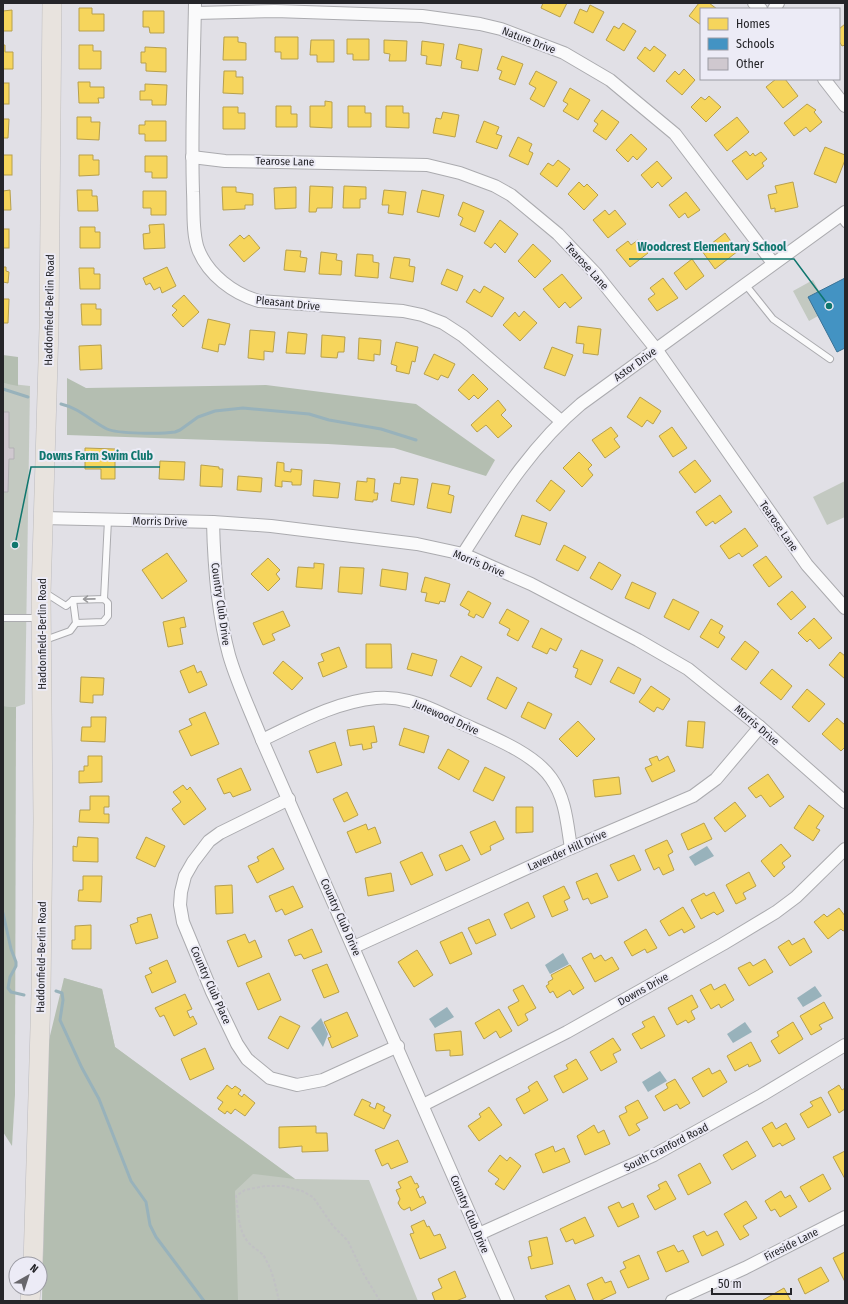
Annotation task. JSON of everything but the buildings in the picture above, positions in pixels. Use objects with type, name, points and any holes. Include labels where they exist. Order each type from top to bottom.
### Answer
[{"type":"main road","name":"Haddonfield-Berlin Road","points":[[33,1256],[41,994],[43,820],[41,590],[49,328],[52,3]]},
{"type":"street","name":"Pleasant Drive","points":[[195,8],[192,157],[195,236],[198,250],[206,264],[228,285],[246,297],[259,301],[402,311],[422,315],[443,323],[469,340],[561,421]]},
{"type":"street","name":"Nature Drive","points":[[195,8],[422,16],[480,24],[501,29],[564,53],[610,80],[675,134],[773,263]]},
{"type":"street","points":[[825,80],[845,106]]},
{"type":"street","name":"Tearose Lane","points":[[192,157],[225,161],[427,165],[460,173],[495,186],[517,200],[558,234],[596,274],[656,349],[807,565],[845,608]]},
{"type":"street","name":"Astor Drive","points":[[462,554],[514,477],[540,443],[580,404],[773,263],[843,218]]},
{"type":"street","name":"Morris Drive","points":[[43,518],[214,522],[330,532],[417,544],[462,554],[530,584],[638,640],[688,669],[760,727],[845,802]]},
{"type":"street","name":"Country Club Drive","points":[[214,522],[214,568],[222,626],[229,656],[262,740],[398,1046],[508,1301]]},
{"type":"street","name":"Junewood Drive","points":[[262,740],[313,716],[356,701],[395,698],[410,701],[500,741],[540,767],[550,777],[562,800],[571,848]]},
{"type":"street","name":"Lavender Hill Drive","points":[[354,947],[571,848],[693,796],[716,779],[760,727]]},
{"type":"street","name":"Country Club Place","points":[[289,799],[209,841],[193,862],[185,876],[181,892],[180,905],[183,922],[212,992],[237,1044],[247,1059],[270,1078],[297,1085],[323,1080],[398,1046]]},
{"type":"street","name":"Downs Drive","points":[[423,1105],[566,1032],[730,940],[776,912],[796,897],[845,849]]},
{"type":"street","name":"South Cranford Road","points":[[479,1234],[654,1155],[762,1095],[845,1045]]},
{"type":"street","name":"Fireside Lane","points":[[672,1301],[745,1268],[845,1217]]},
{"type":"lane","points":[[745,284],[773,319],[830,359]]},
{"type":"lane","points":[[76,623],[103,622],[108,616],[108,603],[104,599],[108,520]]},
{"type":"lane","points":[[41,590],[66,606],[73,600],[104,599]]},
{"type":"lane","points":[[41,641],[70,631],[76,623],[73,600]]},
{"type":"lane","points":[[3,618],[41,618]]},
{"type":"path","points":[[279,1301],[267,1261],[262,1252],[248,1243],[243,1233],[238,1215],[236,1196],[245,1190],[265,1186],[284,1186],[302,1190],[313,1196],[333,1226],[348,1241],[363,1272],[380,1301]]},
{"type":"shaded area","points":[[813,280],[819,291],[808,297],[818,316],[809,321],[793,291]]},
{"type":"shaded area","points":[[3,355],[18,357],[18,386],[3,383]]},
{"type":"shaded area","points":[[67,378],[86,388],[266,385],[416,404],[495,460],[486,476],[394,448],[328,444],[67,435]]},
{"type":"shaded area","points":[[3,383],[30,386],[25,704],[16,707],[3,706]]},
{"type":"shaded area","points":[[845,481],[845,517],[827,525],[813,497]]},
{"type":"shaded area","points":[[3,706],[16,707],[15,1095],[12,1146],[3,1132]]},
{"type":"shaded area","points":[[64,978],[102,989],[115,1047],[295,1179],[369,1180],[418,1301],[42,1301],[42,1296],[48,1296],[48,1256],[45,1256]]},
{"type":"shaded area","points":[[64,978],[102,989],[115,1047],[295,1179],[253,1174],[235,1191],[238,1301],[42,1301],[42,1296],[48,1296],[48,1256],[43,1256],[48,1044]]},
{"type":"water","points":[[707,846],[714,856],[695,866],[689,857]]},
{"type":"water","points":[[563,953],[569,964],[550,974],[545,965]]},
{"type":"water","points":[[815,986],[822,996],[803,1007],[797,998]]},
{"type":"water","points":[[447,1007],[454,1017],[435,1028],[429,1019]]},
{"type":"water","points":[[321,1018],[328,1034],[323,1047],[311,1028]]},
{"type":"water","points":[[745,1022],[752,1032],[733,1043],[727,1034]]},
{"type":"water","points":[[660,1071],[667,1081],[648,1092],[642,1082]]},
{"type":"waterway","points":[[3,389],[28,397]]},
{"type":"waterway","points":[[61,404],[74,408],[107,429],[129,433],[175,432],[198,417],[215,411],[243,408],[309,414],[329,420],[381,429],[416,440]]},
{"type":"waterway","points":[[3,913],[11,949],[16,962],[16,966],[10,977],[8,988],[11,992],[24,995]]},
{"type":"waterway","points":[[56,991],[62,993],[63,1000],[60,1020],[82,1068],[99,1099],[131,1181],[146,1202],[150,1225],[156,1237],[204,1301]]},
{"type":"place","name":"Woodcrest Elementary School","points":[[829,306]]},
{"type":"place","name":"Downs Farm Swim Club","points":[[15,545]]}]
